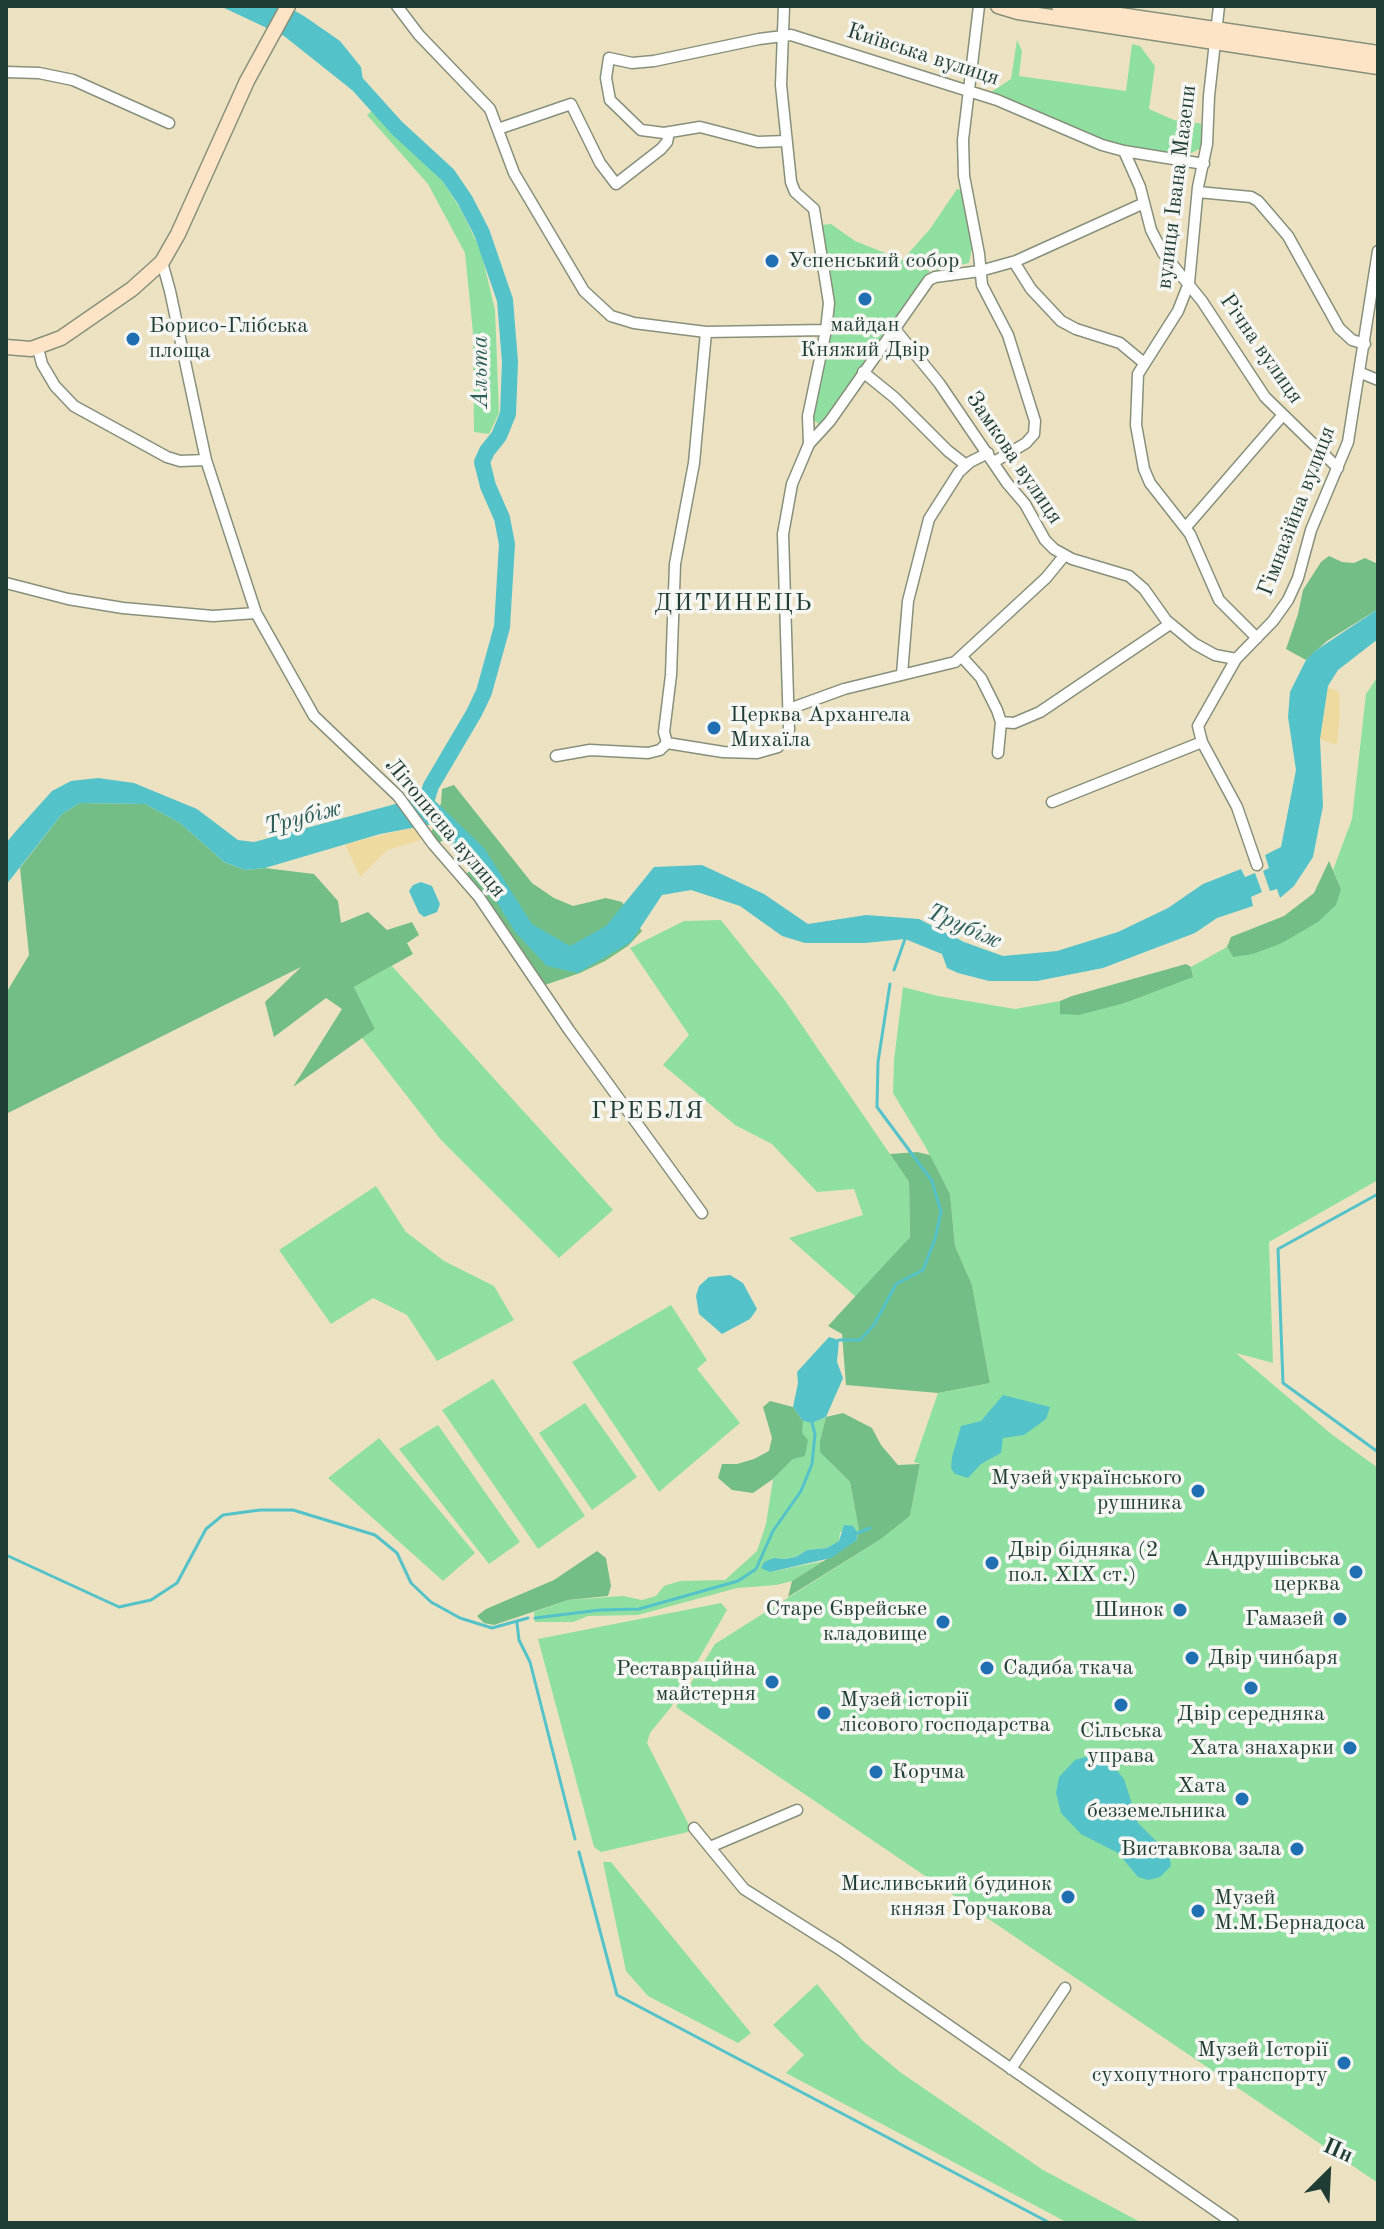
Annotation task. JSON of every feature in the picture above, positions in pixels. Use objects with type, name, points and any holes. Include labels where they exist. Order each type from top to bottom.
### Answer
[{"type":"main road","points":[[6,347],[38,348],[73,331],[144,279],[162,262],[178,234],[247,81],[288,6]]},
{"type":"main road","points":[[998,6],[1018,12],[1378,53]]},
{"type":"main road","points":[[1059,6],[1378,67]]},
{"type":"street","points":[[397,6],[419,35],[493,115],[514,173],[590,298],[619,319],[706,332],[826,330]]},
{"type":"street","points":[[784,6],[781,85],[792,187],[812,206],[829,294],[826,330],[808,416],[809,444]]},
{"type":"street","points":[[902,674],[908,601],[927,525],[947,487],[966,465],[1030,440],[1035,432],[1035,421],[1012,345],[1002,320],[983,289],[962,154],[979,6]]},
{"type":"street","name":"вулиця Івана Мазепи","points":[[1219,6],[1189,283],[1178,311],[1137,377],[1136,434],[1150,483],[1186,527],[1219,600],[1257,638]]},
{"type":"street","name":"Київська вулиця","points":[[669,133],[641,130],[615,106],[606,85],[609,58],[642,62],[782,35],[827,45],[1008,104],[1102,145],[1204,164]]},
{"type":"street","points":[[6,72],[39,73],[73,80],[169,123]]},
{"type":"street","points":[[498,129],[571,104],[595,154],[616,184],[661,149],[669,133],[700,127],[758,142],[786,141]]},
{"type":"street","points":[[1124,151],[1140,187],[1142,204],[1156,242],[1189,283]]},
{"type":"street","points":[[1198,192],[1251,197],[1258,201],[1288,236],[1339,328],[1347,337],[1365,344]]},
{"type":"street","points":[[667,743],[737,753],[773,749],[782,743],[787,734],[789,709],[783,534],[792,484],[809,444],[825,428],[932,278],[1014,262],[1142,204]]},
{"type":"street","name":"Гімназійна вулиця","points":[[1202,742],[1198,731],[1200,720],[1236,659],[1273,621],[1291,593],[1311,530],[1348,442],[1378,251]]},
{"type":"street","name":"Літописна вулиця","points":[[162,262],[206,460],[256,613],[314,716],[398,796],[479,897],[569,1030],[702,1213]]},
{"type":"street","points":[[1014,262],[1028,285],[1061,321],[1072,328],[1125,345],[1144,363]]},
{"type":"street","name":"Річна вулиця","points":[[1189,283],[1258,388],[1282,416],[1338,468]]},
{"type":"street","name":"Замкова вулиця","points":[[894,328],[939,383],[1025,504],[1045,540],[1064,556],[1129,576],[1144,589],[1170,624],[1208,653],[1236,659]]},
{"type":"street","points":[[667,743],[664,732],[671,675],[675,564],[694,463],[706,332]]},
{"type":"street","points":[[38,348],[42,364],[55,386],[74,406],[167,457],[180,461],[206,460]]},
{"type":"street","points":[[863,372],[966,465]]},
{"type":"street","points":[[1361,373],[1378,380]]},
{"type":"street","points":[[1186,527],[1282,416]]},
{"type":"street","points":[[789,709],[844,689],[940,667],[962,657],[1046,578],[1064,556]]},
{"type":"street","points":[[6,583],[68,599],[138,610],[213,616],[256,613]]},
{"type":"street","points":[[1001,722],[1014,723],[1040,712],[1170,624]]},
{"type":"street","points":[[962,657],[981,678],[1001,722],[998,753]]},
{"type":"street","points":[[1052,802],[1202,742],[1237,807],[1257,865]]},
{"type":"street","points":[[556,756],[590,750],[648,753],[660,750],[667,743]]},
{"type":"street","points":[[710,1847],[797,1810]]},
{"type":"street","points":[[694,1828],[744,1889],[839,1949],[1233,2223]]},
{"type":"street","points":[[1011,2069],[1065,1988]]},
{"type":"green space","points":[[1017,40],[1022,51],[1019,76],[1126,91],[1132,44],[1140,46],[1155,66],[1149,109],[1174,120],[1204,124],[1203,147],[1182,158],[1096,140],[988,94],[1011,79]]},
{"type":"green space","points":[[373,110],[437,172],[461,210],[481,251],[495,310],[499,413],[489,434],[474,432],[473,333],[465,253],[428,184],[367,115]]},
{"type":"green space","points":[[957,189],[962,190],[972,248],[969,263],[938,270],[905,257],[930,229]]},
{"type":"green space","points":[[831,224],[855,241],[930,271],[822,424],[819,424],[812,419],[812,412],[831,334],[834,304],[821,225]]},
{"type":"green space","points":[[1329,556],[1354,563],[1365,558],[1378,564],[1378,609],[1327,641],[1306,660],[1286,649],[1303,590],[1321,562]]},
{"type":"green space","points":[[1378,676],[1378,1180],[1269,1242],[1273,1363],[1236,1353],[1330,1433],[1378,1468],[1378,2183],[676,1707],[715,1644],[881,1539],[910,1516],[920,1464],[914,1462],[938,1393],[990,1383],[972,1285],[955,1246],[950,1194],[893,1093],[903,987],[1015,1009],[1060,1001],[1060,1013],[1125,1003],[1193,976],[1191,967],[1227,947],[1233,957],[1341,889],[1333,870],[1352,819],[1366,694]]},
{"type":"green space","points":[[454,785],[532,883],[573,906],[606,898],[622,902],[642,931],[628,946],[605,961],[542,986],[465,875],[471,870],[446,838],[439,843],[431,834],[442,789]]},
{"type":"green space","points":[[80,803],[145,804],[180,823],[224,862],[245,870],[265,868],[314,874],[338,901],[341,923],[368,912],[387,930],[412,922],[419,935],[407,943],[413,954],[354,987],[375,1029],[293,1087],[342,1009],[326,998],[274,1037],[265,1002],[301,967],[6,1114],[6,993],[29,955],[20,868],[62,814]]},
{"type":"green space","points":[[1329,861],[1341,889],[1336,905],[1318,922],[1282,943],[1253,954],[1233,957],[1227,947],[1231,937],[1284,916],[1314,893]]},
{"type":"green space","points":[[721,920],[784,999],[909,1182],[910,1237],[856,1297],[789,1238],[863,1215],[854,1189],[817,1192],[772,1144],[735,1125],[663,1065],[689,1035],[630,948],[684,921]]},
{"type":"green space","points":[[1186,964],[1191,967],[1193,977],[1125,1003],[1079,1015],[1060,1014],[1060,1001],[1072,996]]},
{"type":"green space","points":[[392,966],[613,1210],[559,1258],[441,1140],[362,1038],[375,1029],[354,987]]},
{"type":"green space","points":[[917,1152],[930,1155],[950,1194],[955,1246],[972,1285],[990,1383],[938,1393],[846,1385],[842,1334],[828,1326],[910,1237],[909,1182],[890,1154]]},
{"type":"green space","points":[[376,1186],[406,1232],[444,1261],[494,1286],[514,1320],[437,1361],[407,1315],[373,1298],[331,1324],[279,1250]]},
{"type":"green space","points":[[671,1305],[707,1360],[697,1369],[740,1423],[659,1492],[572,1362]]},
{"type":"green space","points":[[493,1379],[585,1516],[538,1549],[442,1410]]},
{"type":"green space","points":[[770,1401],[793,1407],[803,1421],[802,1433],[808,1440],[805,1456],[793,1459],[753,1493],[732,1490],[718,1478],[722,1464],[737,1464],[769,1451],[772,1438],[763,1407]]},
{"type":"green space","points":[[585,1403],[637,1477],[592,1510],[539,1433]]},
{"type":"green space","points":[[843,1413],[872,1428],[881,1445],[898,1465],[920,1464],[910,1516],[881,1539],[788,1597],[792,1581],[857,1540],[859,1530],[850,1482],[820,1452],[826,1417]]},
{"type":"green space","points":[[826,1417],[820,1441],[830,1462],[850,1482],[859,1530],[857,1540],[857,1532],[840,1532],[839,1541],[827,1548],[807,1550],[796,1557],[774,1558],[770,1572],[824,1561],[792,1581],[737,1588],[638,1615],[588,1616],[573,1622],[535,1622],[534,1612],[568,1600],[623,1596],[642,1600],[656,1596],[664,1586],[680,1581],[725,1580],[757,1551],[766,1524],[773,1479],[793,1459],[803,1421],[812,1423]]},
{"type":"green space","points":[[438,1425],[520,1542],[489,1564],[399,1449]]},
{"type":"green space","points":[[379,1438],[475,1553],[443,1581],[328,1478]]},
{"type":"green space","points":[[597,1551],[606,1558],[611,1586],[608,1596],[568,1600],[494,1625],[484,1623],[477,1616],[486,1609],[554,1580]]},
{"type":"green space","points":[[721,1603],[727,1610],[671,1707],[650,1733],[647,1743],[692,1831],[601,1852],[594,1847],[538,1639]]},
{"type":"green space","points":[[603,1862],[611,1862],[751,2033],[738,2043],[648,1996],[626,1971]]},
{"type":"green space","points":[[817,1984],[863,2041],[900,2072],[1043,2170],[1142,2223],[1068,2223],[786,2073],[804,2055],[773,2025]]},
{"type":"sand","points":[[1328,687],[1339,692],[1337,745],[1320,739]]},
{"type":"sand","points":[[415,827],[426,834],[418,841],[387,850],[360,877],[345,844]]},
{"type":"water","points":[[220,6],[286,6],[304,16],[340,41],[361,67],[365,94],[352,90],[284,36]]},
{"type":"water","points":[[1378,609],[1378,639],[1338,670],[1328,686],[1320,739],[1323,806],[1313,857],[1294,886],[1280,898],[1277,889],[1270,891],[1263,871],[1269,868],[1265,855],[1281,847],[1296,770],[1288,717],[1290,692],[1306,660],[1315,651]]},
{"type":"water","points":[[98,778],[134,783],[197,809],[238,840],[254,842],[414,799],[428,786],[432,790],[432,798],[484,848],[532,924],[570,946],[606,926],[654,867],[702,865],[764,894],[808,924],[866,915],[919,919],[964,942],[1003,956],[1057,951],[1118,932],[1168,908],[1203,884],[1241,869],[1245,877],[1255,873],[1262,892],[1251,897],[1253,906],[1217,918],[1195,933],[1103,968],[1037,981],[989,981],[947,968],[942,954],[905,939],[805,943],[782,936],[740,906],[691,890],[662,895],[631,942],[578,973],[547,966],[515,932],[468,854],[433,824],[380,834],[265,868],[245,870],[224,862],[180,823],[145,804],[80,803],[62,814],[6,885],[6,843],[16,831],[52,791],[71,781]]},
{"type":"water","points":[[421,882],[432,886],[440,904],[437,912],[424,917],[409,891]]},
{"type":"water","points":[[730,1275],[743,1283],[757,1309],[750,1319],[722,1334],[699,1314],[696,1296],[699,1286],[709,1277]]},
{"type":"water","points":[[829,1337],[839,1340],[837,1362],[843,1378],[826,1417],[812,1423],[803,1421],[793,1407],[797,1372]]},
{"type":"water","points":[[1003,1395],[1050,1407],[1046,1419],[1024,1435],[1003,1438],[1001,1453],[981,1464],[968,1478],[955,1474],[951,1468],[952,1457],[961,1426],[981,1421]]},
{"type":"water","points":[[844,1525],[853,1526],[857,1540],[831,1558],[770,1572],[761,1568],[764,1562],[774,1558],[796,1557],[807,1550],[827,1548],[839,1541]]},
{"type":"water","points":[[1096,1754],[1108,1760],[1124,1779],[1138,1823],[1169,1854],[1171,1866],[1160,1877],[1148,1880],[1138,1877],[1118,1853],[1081,1834],[1061,1813],[1056,1793],[1059,1777],[1075,1760]]},
{"type":"waterway","name":"Альта","points":[[352,78],[397,128],[448,175],[482,233],[505,300],[510,362],[508,414],[499,436],[482,462],[488,486],[502,518],[507,544],[502,627],[484,692],[431,786],[424,808]]},
{"type":"waterway","points":[[894,970],[905,939]]},
{"type":"waterway","points":[[839,1340],[860,1340],[874,1325],[896,1284],[923,1270],[941,1212],[932,1181],[877,1107],[878,1062],[890,984]]},
{"type":"waterway","points":[[1378,1194],[1278,1249],[1283,1383],[1378,1452]]},
{"type":"waterway","points":[[535,1618],[639,1609],[738,1581],[756,1569],[773,1531],[801,1491],[812,1464],[815,1434],[812,1423]]},
{"type":"waterway","points":[[6,1555],[119,1607],[151,1600],[177,1583],[206,1529],[223,1515],[293,1510],[375,1535],[397,1553],[411,1583],[431,1602],[460,1618],[492,1628],[528,1618]]},
{"type":"waterway","points":[[855,1534],[870,1528]]},
{"type":"waterway","points":[[517,1623],[519,1640],[530,1662],[575,1839]]},
{"type":"waterway","points":[[579,1852],[617,1995],[1050,2223]]},
{"type":"place","name":"Успенський собор","points":[[772,261]]},
{"type":"place","name":"майдан Княжий Двір","points":[[865,299]]},
{"type":"place","name":"Борисо-Глібська площа","points":[[133,339]]},
{"type":"place","name":"Церква Архангела Михаїла","points":[[714,728]]},
{"type":"place","name":"Музей українського рушника","points":[[1198,1491]]},
{"type":"place","name":"Двір бідняка (2 пол. XIX ст.)","points":[[992,1563]]},
{"type":"place","name":"Андрушівська церква","points":[[1356,1572]]},
{"type":"place","name":"Шинок","points":[[1180,1610]]},
{"type":"place","name":"Гамазей","points":[[1340,1619]]},
{"type":"place","name":"Старе Єврейське кладовище","points":[[943,1622]]},
{"type":"place","name":"Двір чинбаря","points":[[1192,1658]]},
{"type":"place","name":"Садиба ткача","points":[[987,1668]]},
{"type":"place","name":"Реставраційна майстерня","points":[[772,1682]]},
{"type":"place","name":"Двір середняка","points":[[1251,1688]]},
{"type":"place","name":"Сільська управа","points":[[1121,1705]]},
{"type":"place","name":"Музей історії лісового господарства","points":[[824,1713]]},
{"type":"place","name":"Хата знахарки","points":[[1350,1748]]},
{"type":"place","name":"Корчма","points":[[876,1772]]},
{"type":"place","name":"Хата безземельника","points":[[1242,1799]]},
{"type":"place","name":"Виставкова зала","points":[[1297,1849]]},
{"type":"place","name":"Мисливський будинок князя Горчакова","points":[[1068,1897]]},
{"type":"place","name":"Музей М.М.Бернадоса","points":[[1198,1911]]},
{"type":"place","name":"Музей Історії сухопутного транспорту","points":[[1344,2063]]},
{"type":"district","name":"ДИТИНЕЦЬ","points":[[734,604]]},
{"type":"district","name":"ГРЕБЛЯ","points":[[648,1112]]},
{"type":"water label","name":"Трубіж","points":[[303,818]]},
{"type":"water label","name":"Трубіж","points":[[964,927]]}]
